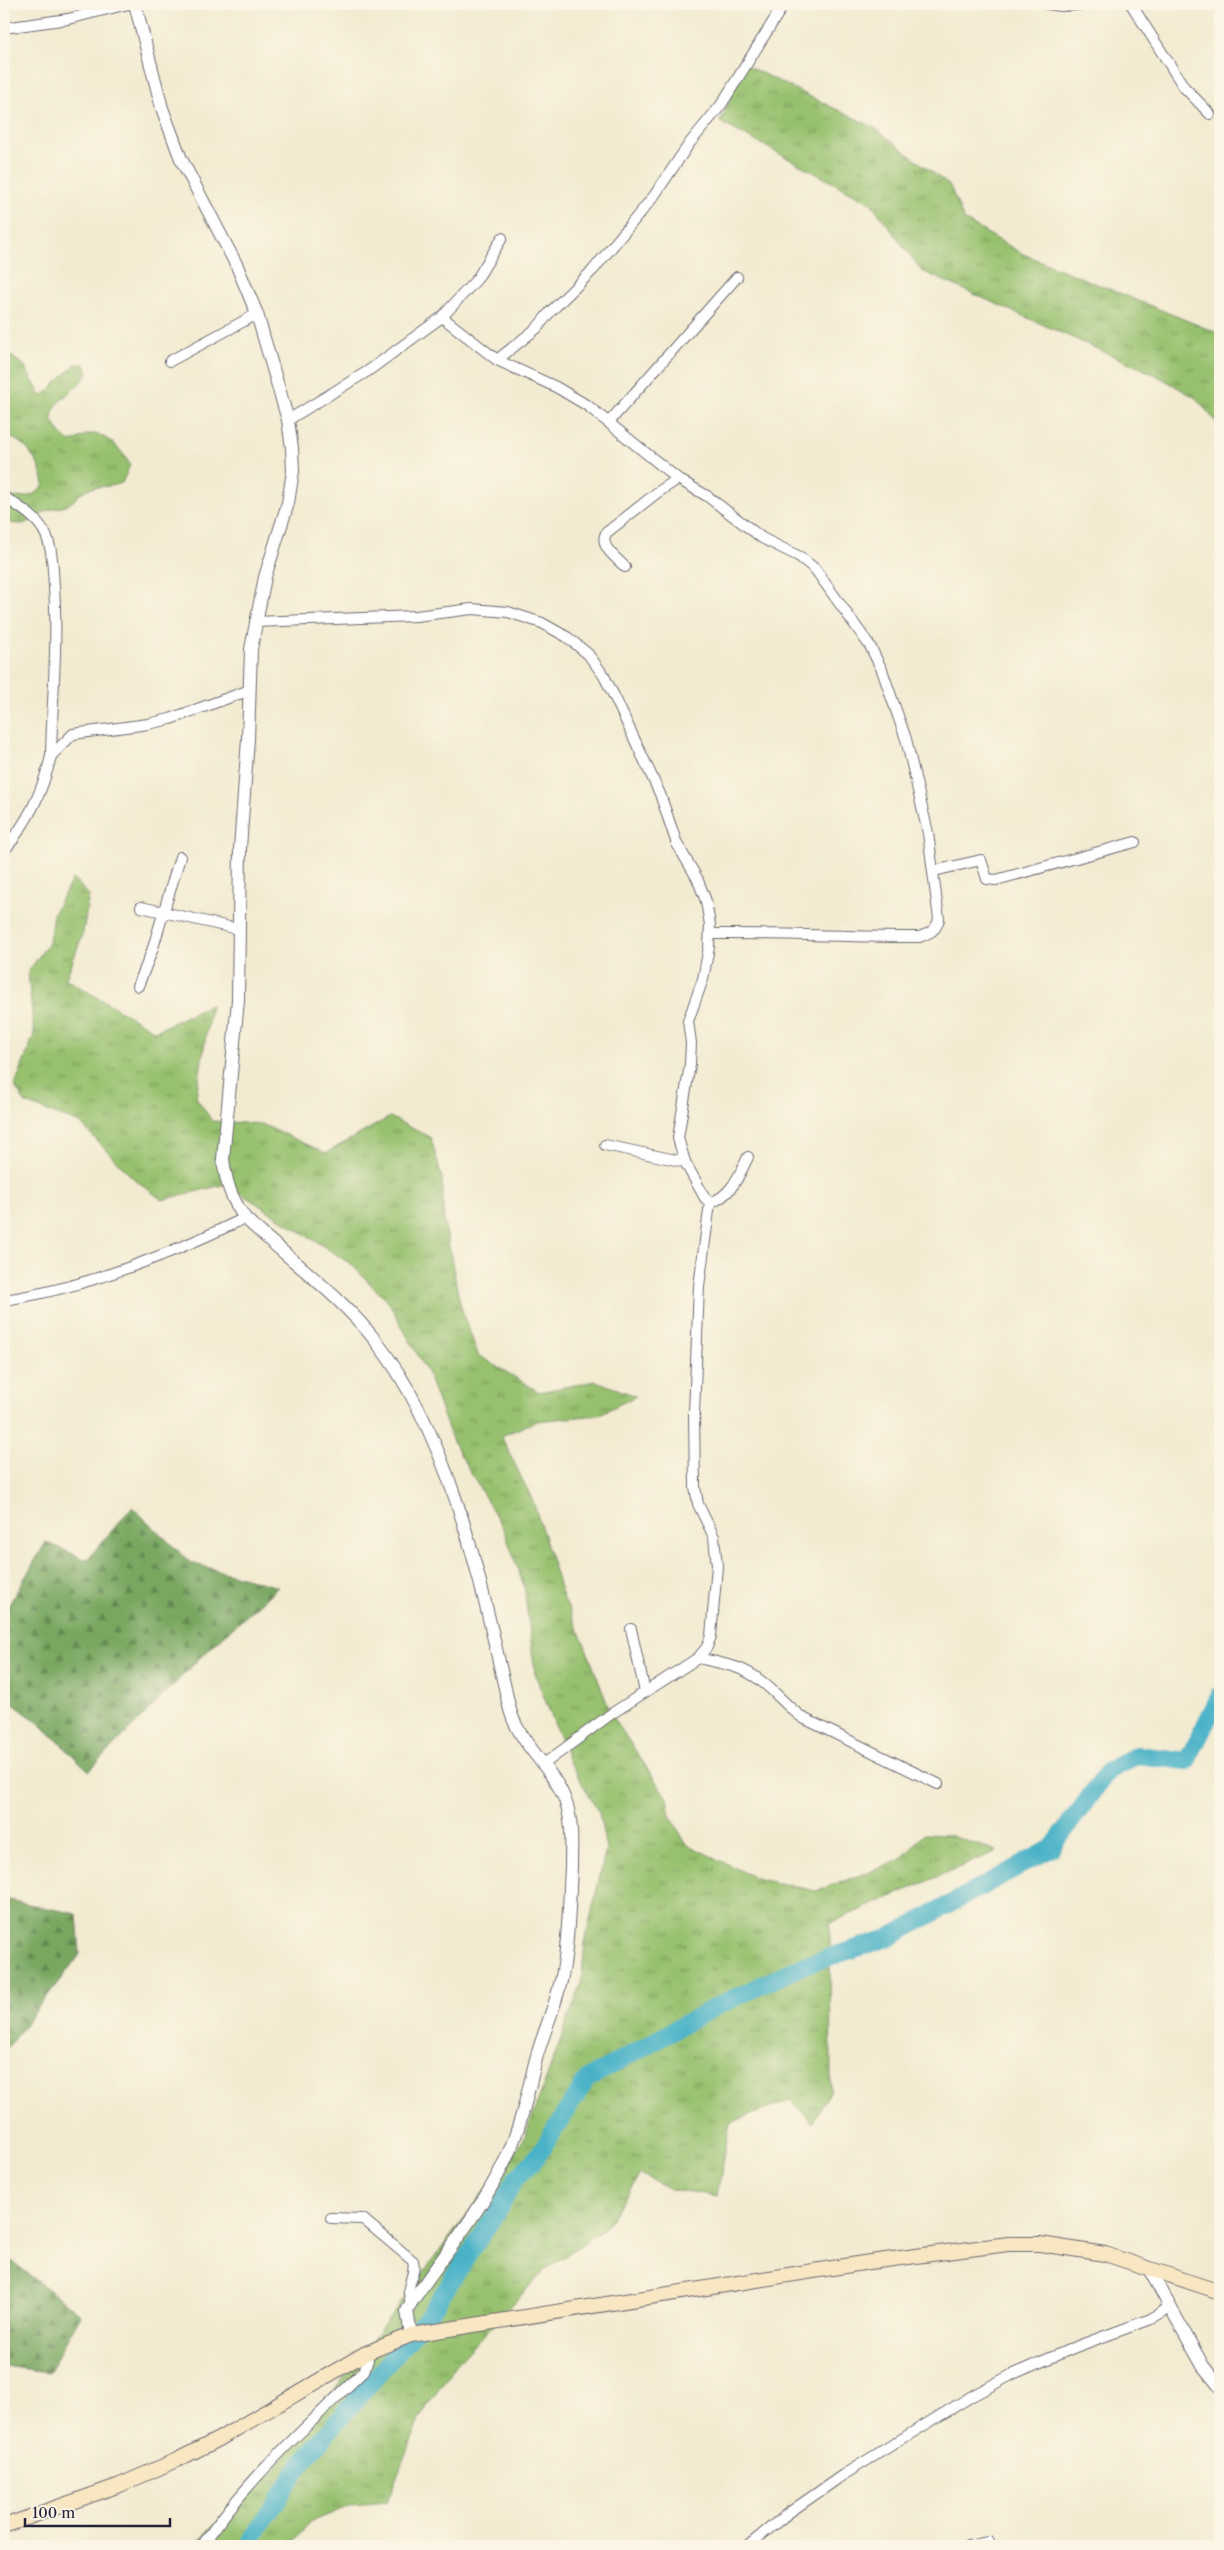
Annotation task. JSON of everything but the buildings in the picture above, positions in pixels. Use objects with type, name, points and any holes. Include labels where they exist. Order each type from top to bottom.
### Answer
[{"type":"main road","points":[[4,2526],[120,2485],[177,2460],[219,2439],[366,2353],[411,2336],[870,2262],[1008,2244],[1040,2244],[1078,2248],[1106,2254],[1220,2292]]},
{"type":"street","points":[[4,28],[68,19],[128,4]]},
{"type":"street","points":[[135,4],[162,108],[178,150],[240,274],[257,314],[288,420],[292,448],[291,488],[284,521],[264,577],[255,622],[238,929],[238,1009],[223,1159],[226,1184],[233,1200],[245,1218],[352,1313],[375,1339],[406,1386],[436,1447],[468,1542],[517,1730],[544,1764],[567,1804],[572,1830],[569,1903],[563,1972],[536,2059],[525,2108],[502,2168],[459,2235],[411,2302],[407,2311],[411,2336]]},
{"type":"street","points":[[497,360],[537,328],[550,312],[593,270],[654,196],[689,144],[721,106],[784,4]]},
{"type":"street","points":[[1047,4],[1062,6],[1089,4]]},
{"type":"street","points":[[1131,4],[1184,87],[1210,114]]},
{"type":"street","points":[[288,420],[368,371],[442,317],[477,279],[502,238]]},
{"type":"street","points":[[609,422],[737,276]]},
{"type":"street","points":[[170,361],[257,314]]},
{"type":"street","points":[[442,317],[497,360],[556,387],[609,422],[678,479],[707,496],[762,538],[810,563],[832,590],[870,646],[882,670],[906,739],[928,833],[939,919],[937,928],[931,933],[919,937],[821,937],[786,932],[710,934]]},
{"type":"street","points":[[625,567],[604,545],[603,538],[606,533],[658,492],[678,479]]},
{"type":"street","points":[[4,497],[38,523],[46,534],[50,550],[56,614],[51,756],[46,778],[31,814],[4,851]]},
{"type":"street","points":[[255,622],[416,616],[472,608],[508,612],[542,623],[567,637],[588,654],[604,676],[613,694],[660,794],[677,844],[697,878],[706,901],[710,934],[703,979],[688,1021],[691,1043],[690,1064],[678,1138],[685,1162],[705,1198],[710,1203]]},
{"type":"street","points":[[51,756],[73,734],[163,720],[250,690]]},
{"type":"street","points":[[4,833],[13,840]]},
{"type":"street","points":[[934,872],[981,860],[987,879],[996,880],[1135,842]]},
{"type":"street","points":[[138,986],[164,913],[180,857]]},
{"type":"street","points":[[141,907],[238,929]]},
{"type":"street","points":[[605,1145],[685,1162]]},
{"type":"street","points":[[710,1203],[726,1195],[734,1187],[748,1157]]},
{"type":"street","points":[[544,1764],[559,1751],[698,1658],[711,1636],[717,1566],[714,1537],[698,1504],[695,1487],[694,1423],[698,1286],[710,1203]]},
{"type":"street","points":[[4,1300],[67,1288],[94,1279],[196,1241],[245,1218]]},
{"type":"street","points":[[631,1629],[645,1692]]},
{"type":"street","points":[[698,1658],[736,1666],[750,1673],[803,1718],[938,1784]]},
{"type":"street","points":[[331,2218],[363,2219],[413,2261],[414,2268],[407,2289],[411,2302]]},
{"type":"street","points":[[1149,2269],[1203,2366],[1220,2387]]},
{"type":"street","points":[[748,2546],[787,2514],[843,2475],[972,2396],[1021,2370],[1151,2319],[1170,2306]]},
{"type":"street","points":[[202,2546],[242,2494],[364,2371],[368,2360],[366,2353]]},
{"type":"street","points":[[968,2546],[989,2542]]},
{"type":"green space","points":[[745,65],[875,128],[950,186],[964,220],[1023,254],[1220,334],[1220,427],[1196,398],[1156,375],[922,271],[871,203],[720,122]]},
{"type":"green space","points":[[4,352],[23,364],[41,396],[76,364],[85,364],[88,373],[58,404],[52,418],[60,433],[71,442],[85,435],[96,434],[114,444],[130,465],[122,483],[88,489],[66,506],[50,510],[24,524],[4,522],[4,497],[31,495],[40,490],[44,485],[40,469],[31,454],[19,442],[4,436],[4,411],[7,395],[4,384]]},
{"type":"green space","points":[[73,878],[89,895],[83,933],[66,979],[155,1031],[211,1005],[196,1097],[212,1121],[261,1124],[326,1153],[390,1117],[431,1138],[442,1178],[444,1221],[460,1304],[478,1355],[539,1392],[596,1381],[636,1396],[598,1415],[537,1421],[501,1436],[533,1501],[563,1597],[585,1645],[611,1714],[667,1798],[670,1815],[686,1844],[758,1879],[816,1891],[899,1861],[924,1834],[948,1835],[997,1851],[830,1923],[831,2090],[812,2122],[790,2100],[730,2123],[717,2196],[671,2189],[640,2174],[604,2229],[547,2268],[454,2366],[419,2419],[387,2502],[352,2505],[309,2523],[290,2546],[185,2546],[197,2541],[272,2473],[524,2139],[581,1984],[585,1942],[606,1849],[599,1813],[568,1759],[535,1674],[524,1586],[504,1530],[453,1442],[427,1372],[389,1303],[351,1264],[226,1184],[162,1200],[133,1178],[80,1123],[25,1103],[15,1086],[34,1034],[28,972],[49,942],[53,914]]},
{"type":"green space","points":[[132,1507],[191,1563],[278,1587],[201,1657],[89,1771],[40,1724],[4,1697],[4,1613],[46,1542],[87,1560]]},
{"type":"green space","points":[[4,1899],[77,1914],[80,1954],[4,2052]]},
{"type":"green space","points":[[4,2255],[81,2315],[49,2372],[4,2366]]},
{"type":"waterway","points":[[249,2546],[304,2460],[426,2319],[501,2206],[513,2182],[537,2157],[587,2079],[713,2008],[802,1966],[888,1938],[1052,1848],[1108,1771],[1137,1755],[1187,1761],[1220,1695]]}]
